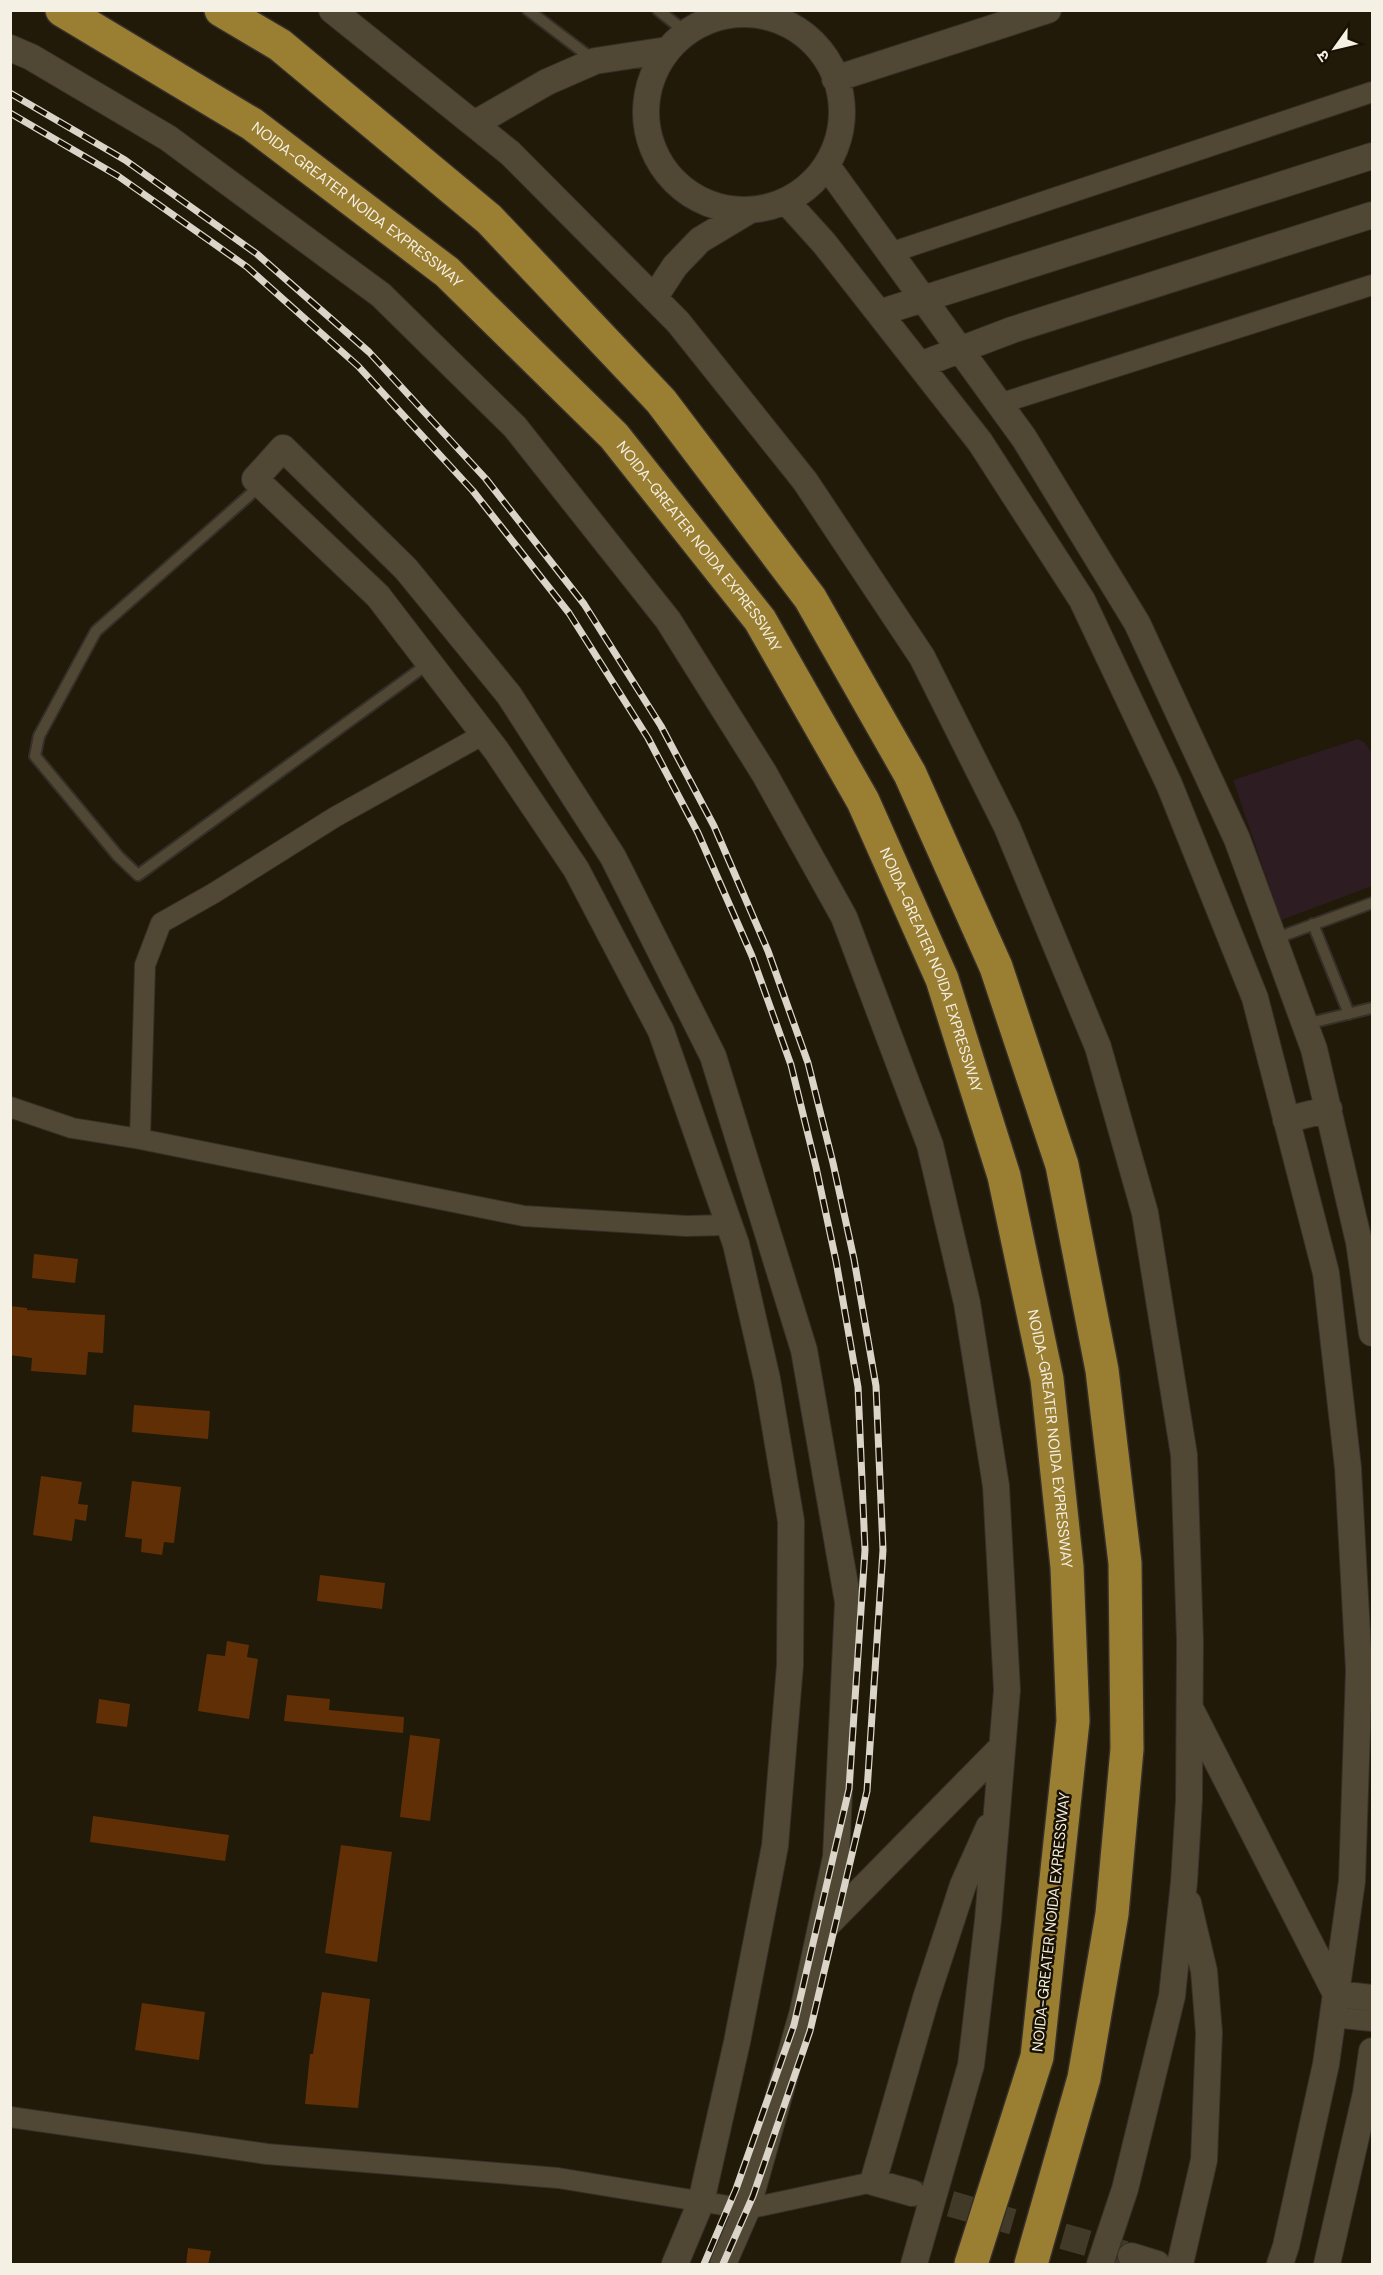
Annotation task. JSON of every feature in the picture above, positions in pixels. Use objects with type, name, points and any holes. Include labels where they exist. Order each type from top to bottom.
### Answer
[{"type":"highway","name":"NOIDA-GREATER NOIDA EXPRESSWAY","points":[[62,10],[252,124],[438,265],[614,436],[760,621],[863,801],[942,979],[1004,1176],[1047,1379],[1067,1567],[1073,1720],[1037,2056],[971,2265]]},
{"type":"highway","points":[[221,10],[280,45],[489,219],[661,401],[810,598],[910,774],[996,967],[1062,1165],[1102,1370],[1125,1563],[1127,1749],[1112,1914],[1084,2079],[1031,2265]]},
{"type":"street","points":[[332,10],[510,153],[678,322],[805,481],[922,657],[1007,827],[1098,1047],[1145,1213],[1184,1455],[1190,1641],[1189,1800],[1184,1882],[1172,1996],[1125,2189],[1100,2265]]},
{"type":"street","points":[[835,79],[1048,10]]},
{"type":"street","points":[[654,298],[675,266],[700,240],[750,210],[786,201],[809,186],[827,166],[841,132],[841,94],[828,59],[802,32],[768,16],[730,14],[695,26],[667,50],[650,83],[646,121],[657,157],[680,186],[713,205],[750,210]]},
{"type":"street","points":[[10,48],[31,57],[168,138],[381,295],[522,436],[669,620],[764,773],[844,917],[930,1145],[967,1303],[996,1486],[1007,1690],[988,1920],[971,2065],[914,2265]]},
{"type":"street","points":[[474,124],[547,82],[595,61],[667,50]]},
{"type":"street","points":[[890,253],[1372,92]]},
{"type":"street","points":[[879,313],[1372,156]]},
{"type":"street","points":[[827,166],[1024,438],[1137,623],[1237,838],[1314,1049],[1359,1242],[1372,1333]]},
{"type":"street","points":[[786,201],[824,243],[980,442],[1082,600],[1169,784],[1255,998],[1326,1273],[1348,1468],[1359,1670],[1352,1881],[1326,2064],[1280,2265]]},
{"type":"street","points":[[920,365],[1012,330],[1372,215]]},
{"type":"street","points":[[999,404],[1372,285]]},
{"type":"street","points":[[675,2265],[701,2202],[737,2042],[776,1846],[790,1665],[791,1521],[767,1379],[736,1244],[661,1031],[576,869],[484,734],[378,596],[255,479],[284,448],[406,569],[508,695],[613,857],[713,1056],[804,1350],[848,1602],[836,1857],[803,2011],[747,2209],[723,2265]]},
{"type":"street","points":[[140,1139],[146,965],[161,923],[214,893],[335,817],[484,734]]},
{"type":"street","points":[[10,1107],[72,1128],[140,1139],[524,1216],[686,1226],[729,1225]]},
{"type":"street","points":[[1286,1120],[1329,1109]]},
{"type":"street","points":[[1190,1707],[1334,2005],[1372,2021]]},
{"type":"street","points":[[820,1932],[1002,1747]]},
{"type":"street","points":[[873,2182],[926,1998],[963,1885],[997,1810]]},
{"type":"street","points":[[1180,2265],[1204,2160],[1209,2033],[1204,1971],[1184,1882]]},
{"type":"street","points":[[1334,2005],[1372,1998]]},
{"type":"street","points":[[1327,2265],[1366,2093],[1372,2051]]},
{"type":"street","points":[[10,2117],[267,2154],[558,2178],[747,2209],[873,2182],[912,2193]]},
{"type":"street","points":[[1131,2256],[1157,2265]]},
{"type":"lane","points":[[528,10],[595,61]]},
{"type":"lane","points":[[658,10],[687,33]]},
{"type":"lane","points":[[261,485],[96,631],[39,736],[35,756],[118,856],[138,875],[429,663]]},
{"type":"lane","points":[[1274,939],[1372,903]]},
{"type":"lane","points":[[1313,924],[1349,1014]]},
{"type":"lane","points":[[1305,1024],[1372,1008]]},
{"type":"shaded area","points":[[1358,739],[1364,742],[1372,753],[1372,886],[1281,920],[1233,780]]},
{"type":"building","points":[[34,1254],[78,1259],[75,1283],[32,1278]]},
{"type":"building","points":[[10,1306],[27,1308],[27,1310],[105,1315],[103,1353],[88,1352],[86,1375],[31,1371],[32,1358],[10,1355]]},
{"type":"building","points":[[134,1405],[210,1411],[208,1439],[132,1432]]},
{"type":"building","points":[[41,1476],[82,1482],[78,1504],[88,1505],[86,1521],[75,1519],[72,1541],[33,1535]]},
{"type":"building","points":[[132,1481],[181,1487],[174,1543],[164,1542],[162,1555],[141,1552],[142,1539],[125,1537]]},
{"type":"building","points":[[320,1575],[385,1583],[382,1609],[317,1601]]},
{"type":"building","points":[[227,1641],[249,1645],[247,1657],[258,1659],[249,1719],[198,1711],[207,1654],[225,1656]]},
{"type":"building","points":[[287,1695],[330,1699],[329,1710],[404,1717],[403,1733],[284,1721]]},
{"type":"building","points":[[99,1699],[130,1704],[127,1727],[96,1723]]},
{"type":"building","points":[[410,1735],[440,1739],[430,1821],[400,1817]]},
{"type":"building","points":[[93,1816],[229,1835],[225,1861],[90,1842]]},
{"type":"building","points":[[341,1845],[392,1852],[377,1962],[325,1953]]},
{"type":"building","points":[[322,1992],[370,1999],[358,2108],[305,2104],[310,2054],[313,2054]]},
{"type":"building","points":[[142,2003],[205,2012],[199,2060],[135,2050]]},
{"type":"building","points":[[188,2248],[211,2251],[208,2265],[186,2265]]},
{"type":"tunnel","points":[[913,2193],[1125,2254]]},
{"type":"railway","points":[[10,93],[125,160],[257,254],[369,352],[486,479],[584,604],[661,726],[714,826],[768,951],[808,1063],[854,1259],[876,1386],[883,1550],[867,1791],[810,2031],[753,2196],[723,2264]]},
{"type":"railway","points":[[10,113],[118,176],[247,267],[358,366],[473,491],[569,613],[648,738],[698,833],[752,956],[791,1065],[836,1261],[858,1387],[865,1550],[849,1789],[794,2025],[736,2189],[704,2264]]}]
